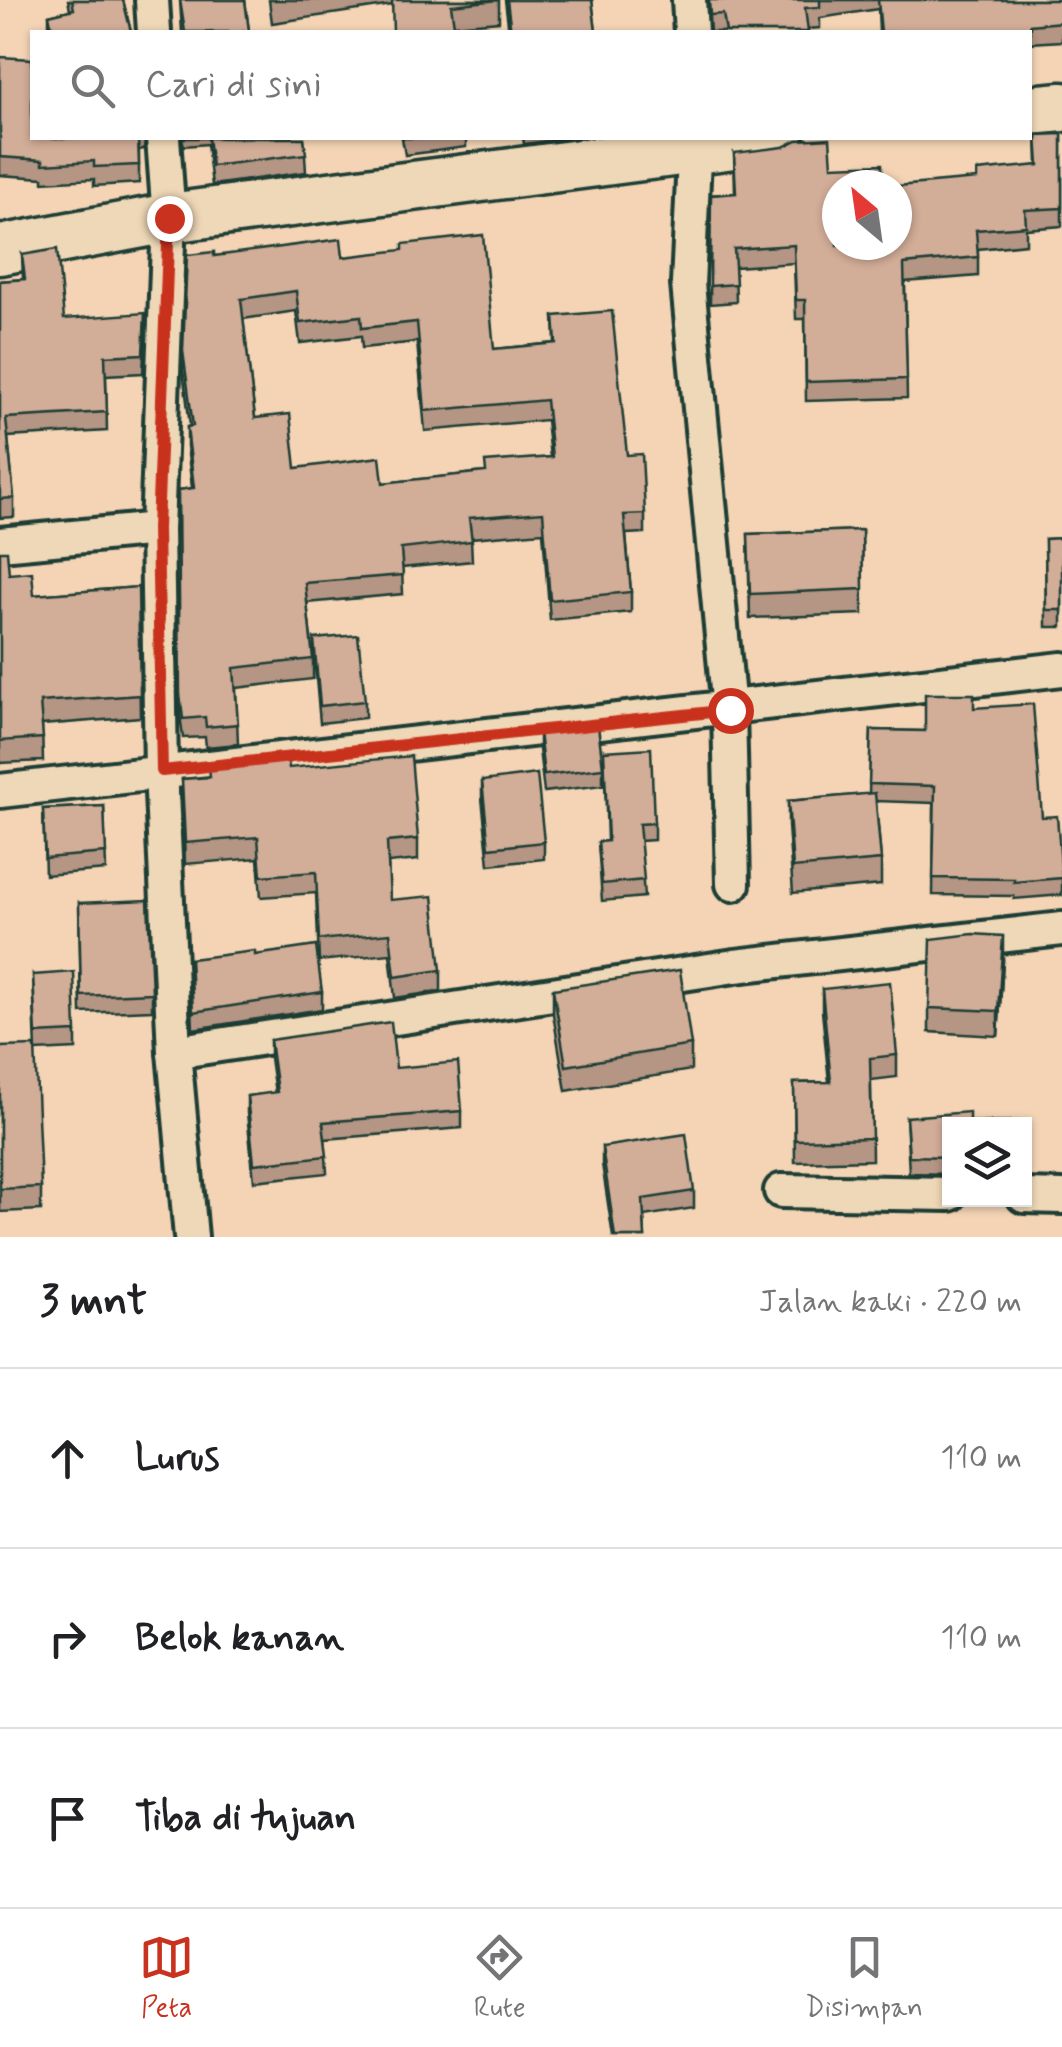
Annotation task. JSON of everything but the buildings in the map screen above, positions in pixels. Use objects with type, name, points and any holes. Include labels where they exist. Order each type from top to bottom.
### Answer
[{"type":"street","points":[[152,0],[154,30]]},
{"type":"street","points":[[689,0],[691,30]]},
{"type":"street","points":[[1032,110],[1062,107]]},
{"type":"street","points":[[163,140],[169,218],[157,529],[162,771],[174,1052],[191,1237]]},
{"type":"street","points":[[0,250],[169,218],[696,142],[738,140]]},
{"type":"street","points":[[696,142],[688,284],[730,710],[733,884]]},
{"type":"street","points":[[0,544],[157,529]]},
{"type":"street","points":[[0,792],[1062,669]]},
{"type":"street","points":[[174,1052],[735,966],[1062,929]]},
{"type":"street","points":[[781,1191],[942,1194]]},
{"type":"street","points":[[1032,1196],[1062,1197]]},
{"type":"route","points":[[169,218],[157,529],[162,771],[730,710]]}]
